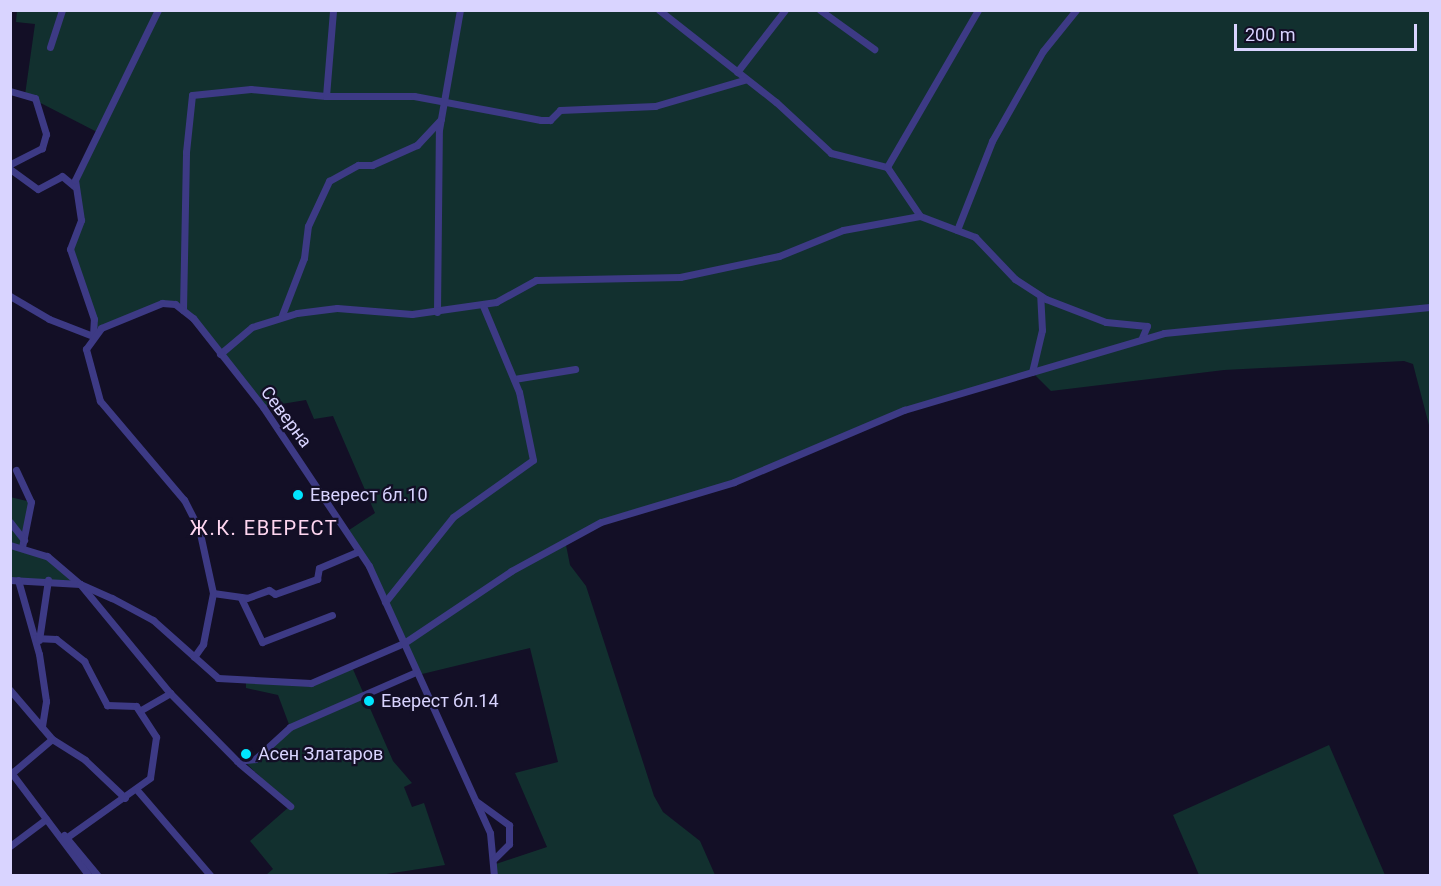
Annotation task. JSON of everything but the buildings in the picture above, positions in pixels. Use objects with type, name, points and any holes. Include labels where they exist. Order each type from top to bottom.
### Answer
[{"type":"street","points":[[50,47],[62,10]]},
{"type":"street","points":[[158,10],[74,186],[81,220],[70,249],[94,319],[93,336],[86,349],[89,370],[100,401],[184,500],[199,529],[213,593],[203,644],[194,657]]},
{"type":"street","points":[[326,96],[333,10]]},
{"type":"street","points":[[437,312],[442,101],[460,10]]},
{"type":"street","points":[[659,10],[744,80],[776,102],[831,153],[887,167],[920,216]]},
{"type":"street","points":[[737,72],[785,10]]},
{"type":"street","points":[[820,10],[874,49]]},
{"type":"street","points":[[887,167],[978,10]]},
{"type":"street","points":[[957,230],[992,141],[1043,51],[1076,10]]},
{"type":"street","points":[[183,310],[186,152],[192,95],[251,89],[326,96],[395,95],[550,120],[560,110],[655,106],[744,80]]},
{"type":"street","points":[[10,91],[35,98],[46,134],[42,148],[10,164]]},
{"type":"street","points":[[280,317],[288,310],[304,258],[308,226],[329,181],[358,165],[372,165],[417,145],[441,118]]},
{"type":"street","points":[[10,169],[38,189],[62,176],[74,186]]},
{"type":"street","points":[[220,354],[252,327],[280,317],[317,309],[437,312],[483,306],[536,280],[680,277],[779,256],[843,230],[920,216],[975,237],[1015,279],[1043,297],[1106,322],[1147,326],[1142,338]]},
{"type":"street","points":[[10,296],[49,319],[93,336],[152,304],[175,304],[183,310]]},
{"type":"street","points":[[1032,372],[1042,330],[1043,297]]},
{"type":"street","points":[[385,602],[453,517],[533,462],[514,379],[483,306]]},
{"type":"street","points":[[42,727],[46,701],[37,638],[14,580],[48,580],[80,584],[153,620],[206,671],[227,680],[311,683],[404,643],[537,555],[601,522],[734,482],[878,419],[1142,338],[1216,326],[1431,307]]},
{"type":"street","name":"Северна","points":[[183,310],[220,354],[303,463],[359,551],[385,602],[476,801],[495,858]]},
{"type":"street","points":[[514,379],[575,369]]},
{"type":"street","points":[[16,470],[31,502],[23,543]]},
{"type":"street","points":[[10,522],[23,543],[47,556],[80,584],[170,693],[237,761],[290,806]]},
{"type":"street","points":[[10,545],[23,543]]},
{"type":"street","points":[[213,593],[241,598],[269,590],[275,594],[317,579],[319,568],[359,551]]},
{"type":"street","points":[[37,638],[48,580]]},
{"type":"street","points":[[241,598],[262,642],[332,615]]},
{"type":"street","points":[[37,638],[56,639],[84,661],[107,705],[128,703],[141,710],[152,727],[158,749],[153,771],[137,790],[65,839]]},
{"type":"street","points":[[237,761],[255,759],[290,727],[416,672]]},
{"type":"street","points":[[10,690],[52,739],[86,760],[125,798]]},
{"type":"street","points":[[141,710],[170,693]]},
{"type":"street","points":[[52,739],[11,772],[46,819],[98,876]]},
{"type":"street","points":[[137,790],[211,876]]},
{"type":"street","points":[[476,801],[508,825],[509,844],[495,858],[494,876]]},
{"type":"street","points":[[10,846],[46,819]]},
{"type":"street","points":[[65,839],[89,876]]},
{"type":"green space","points":[[17,10],[1430,11],[1430,429],[1413,364],[1404,361],[1224,370],[1051,391],[1032,372],[904,410],[734,482],[626,512],[565,540],[570,565],[586,586],[654,796],[663,812],[700,841],[715,875],[494,875],[496,864],[547,847],[515,773],[558,762],[530,648],[418,675],[369,566],[346,532],[375,513],[333,416],[314,419],[306,400],[263,407],[193,318],[175,304],[152,305],[93,336],[94,319],[70,249],[81,220],[74,186],[97,132],[25,95],[35,24],[16,22]]},
{"type":"green space","points":[[10,497],[31,502],[22,547],[34,550],[80,584],[11,580]]},
{"type":"green space","points":[[352,667],[393,761],[412,783],[404,787],[412,807],[424,803],[445,865],[380,875],[266,875],[273,869],[250,841],[290,806],[246,763],[290,727],[278,695],[246,688],[246,682],[300,684]]},
{"type":"green space","points":[[1329,745],[1385,875],[1199,875],[1173,815]]},
{"type":"place","name":"Еверест бл.10","points":[[298,495]]},
{"type":"place","name":"Еверест бл.14","points":[[369,701]]},
{"type":"place","name":"Асен Златаров","points":[[246,754]]},
{"type":"district","name":"Ж.К. ЕВЕРЕСТ","points":[[264,528]]}]
